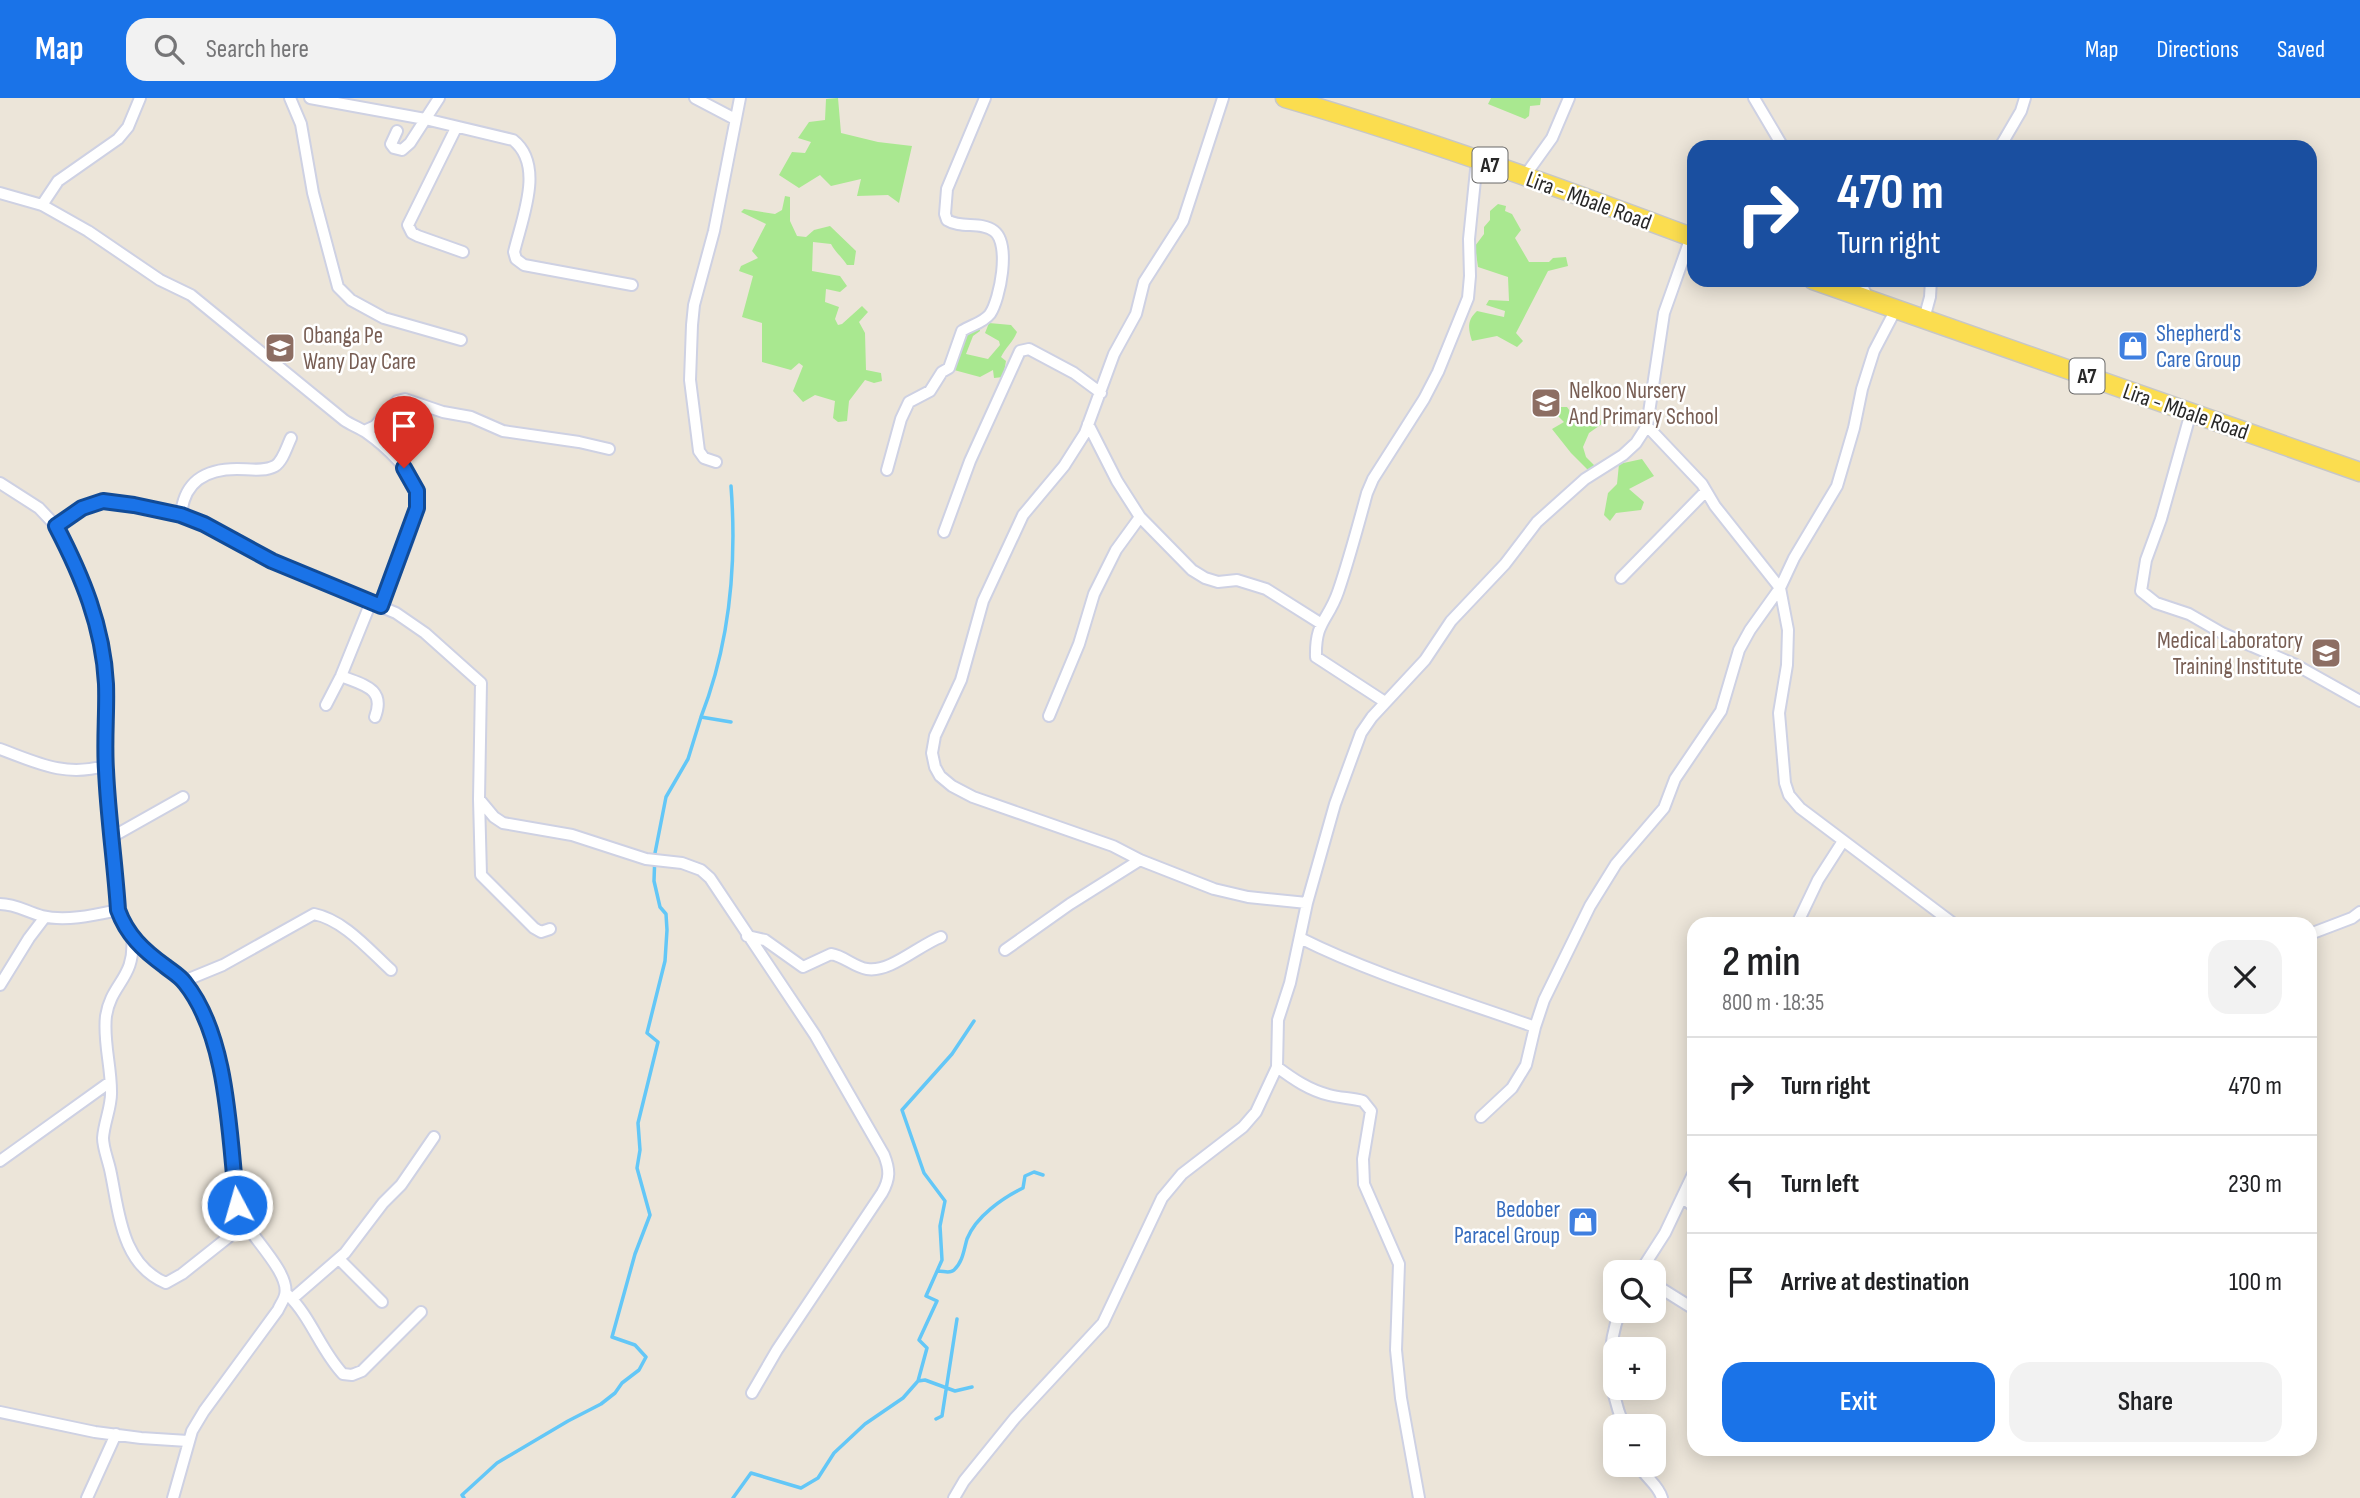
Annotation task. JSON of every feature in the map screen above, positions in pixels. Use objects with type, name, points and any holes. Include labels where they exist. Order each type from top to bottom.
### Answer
[{"type":"main road","name":"Lira - Mbale Road","points":[[1285,98],[1477,160],[1687,235]]},
{"type":"main road","name":"Lira - Mbale Road","points":[[1833,287],[2360,472]]},
{"type":"street","points":[[42,205],[58,181],[118,139],[128,127],[140,98]]},
{"type":"street","points":[[290,98],[301,124],[313,193],[338,287],[351,300],[384,318],[461,340]]},
{"type":"street","points":[[310,98],[425,119],[513,140],[525,154],[530,167],[530,179],[514,252],[520,264],[632,285]]},
{"type":"street","points":[[397,131],[391,144],[402,150],[407,148],[439,98]]},
{"type":"street","points":[[695,98],[735,119]]},
{"type":"street","points":[[716,462],[704,458],[699,451],[690,380],[692,325],[694,305],[714,231],[740,98]]},
{"type":"street","points":[[887,470],[901,419],[909,402],[930,391],[941,372],[950,368],[962,331],[987,317],[1000,290],[1002,246],[997,234],[988,228],[955,224],[947,219],[945,214],[947,189],[985,98]]},
{"type":"street","points":[[1223,98],[1182,221],[1144,282],[1136,314],[1114,354],[1088,424],[1064,466],[1023,515],[995,572],[983,601],[961,680],[935,736],[932,753],[938,773],[956,788],[995,805],[1113,846],[1185,880],[1235,895],[1307,903]]},
{"type":"street","points":[[1524,177],[1552,138],[1569,98]]},
{"type":"street","points":[[1754,98],[1779,140]]},
{"type":"street","points":[[2004,140],[2021,111],[2025,98]]},
{"type":"street","points":[[456,128],[408,225],[412,233],[463,253]]},
{"type":"street","points":[[1385,702],[1316,657],[1317,634],[1320,623],[1337,595],[1370,486],[1424,399],[1468,298],[1469,239],[1477,160]]},
{"type":"street","points":[[0,193],[42,205],[88,231],[160,280],[191,295],[344,420],[364,431],[399,462],[412,478],[418,496],[408,537],[326,705]]},
{"type":"street","points":[[954,1498],[964,1481],[1014,1418],[1103,1323],[1161,1198],[1182,1174],[1243,1127],[1256,1112],[1277,1067],[1278,1020],[1290,983],[1307,903],[1335,804],[1361,733],[1385,702],[1410,678],[1451,621],[1505,564],[1537,522],[1586,479],[1623,455],[1636,443],[1647,426],[1664,313],[1687,253]]},
{"type":"street","points":[[1862,287],[1869,300]]},
{"type":"street","points":[[1924,319],[1931,287]]},
{"type":"street","points":[[1481,1117],[1512,1088],[1526,1065],[1535,1027],[1561,964],[1590,906],[1616,864],[1664,808],[1675,779],[1721,710],[1740,650],[1750,630],[1780,588],[1794,558],[1837,486],[1874,351],[1896,309]]},
{"type":"street","points":[[944,532],[970,461],[1020,351],[1029,349],[1074,373],[1101,393]]},
{"type":"street","points":[[364,431],[375,426],[396,402],[405,399],[443,412],[471,417],[503,431],[609,449]]},
{"type":"street","points":[[2191,412],[2161,519],[2146,560],[2141,591],[2156,603],[2189,614],[2222,633],[2296,665],[2360,701]]},
{"type":"street","points":[[1088,424],[1117,481],[1140,517],[1192,570],[1218,582],[1237,580],[1266,589],[1320,623]]},
{"type":"street","points":[[1647,426],[1686,465],[1780,588],[1788,630],[1787,665],[1779,713],[1785,783],[1789,794],[1800,808],[1945,917]]},
{"type":"street","points":[[181,515],[184,496],[203,476],[233,469],[255,470],[274,466],[280,461],[291,438]]},
{"type":"street","points":[[0,483],[39,508],[56,526],[78,569],[93,608],[106,685],[105,766],[118,910],[132,938],[184,981],[196,1001],[215,1047],[227,1110],[237,1205],[246,1224],[277,1268],[289,1296],[332,1363],[343,1374],[352,1375],[362,1370],[421,1312]]},
{"type":"street","points":[[1621,578],[1706,491]]},
{"type":"street","points":[[56,526],[82,508],[103,501],[181,515],[204,524],[272,561],[396,612],[425,633],[481,682],[481,876],[534,928],[541,932],[550,929]]},
{"type":"street","points":[[1049,716],[1079,644],[1094,594],[1116,550],[1140,517]]},
{"type":"street","points":[[341,676],[376,694],[380,705],[375,717]]},
{"type":"street","points":[[0,749],[52,769],[88,771],[105,766]]},
{"type":"street","points":[[112,837],[183,797]]},
{"type":"street","points":[[479,799],[500,822],[572,835],[646,859],[682,863],[701,870],[710,878],[815,1035],[884,1155],[890,1169],[888,1182],[882,1193],[777,1350],[752,1393]]},
{"type":"street","points":[[1800,917],[1818,880],[1843,841]]},
{"type":"street","points":[[1006,950],[1070,904],[1140,860]]},
{"type":"street","points":[[0,904],[12,904],[45,917],[87,916],[118,910]]},
{"type":"street","points":[[2317,930],[2352,918],[2360,912]]},
{"type":"street","points":[[184,981],[223,965],[314,914],[327,918],[346,930],[391,970]]},
{"type":"street","points":[[0,985],[29,937],[45,917]]},
{"type":"street","points":[[747,936],[765,940],[803,967],[826,954],[831,954],[869,969],[890,965],[941,937]]},
{"type":"street","points":[[132,938],[132,965],[111,999],[105,1034],[111,1093],[103,1141],[121,1227],[129,1247],[151,1274],[166,1283],[246,1224]]},
{"type":"street","points":[[1300,938],[1358,963],[1535,1027]]},
{"type":"street","points":[[1277,1067],[1295,1081],[1314,1090],[1330,1096],[1363,1101],[1371,1111],[1363,1159],[1364,1184],[1399,1264],[1400,1279],[1395,1317],[1396,1350],[1401,1398],[1419,1498]]},
{"type":"street","points":[[0,1161],[110,1082]]},
{"type":"street","points":[[173,1498],[188,1441],[204,1411],[289,1296],[339,1259],[401,1185],[434,1137]]},
{"type":"street","points":[[1648,1260],[1665,1233],[1687,1187]]},
{"type":"street","points":[[1682,1197],[1687,1201]]},
{"type":"street","points":[[339,1259],[382,1303]]},
{"type":"street","points":[[1666,1292],[1687,1305]]},
{"type":"street","points":[[1616,1323],[1608,1357],[1620,1414]]},
{"type":"street","points":[[0,1412],[95,1432],[188,1441]]},
{"type":"street","points":[[87,1498],[117,1434]]},
{"type":"street","points":[[1648,1477],[1659,1488],[1662,1498]]},
{"type":"green space","points":[[838,98],[841,133],[878,142],[912,146],[899,203],[888,195],[857,196],[861,179],[831,186],[820,175],[799,188],[779,175],[792,152],[805,153],[811,142],[798,138],[809,122],[825,120],[826,99]]},
{"type":"green space","points":[[1491,98],[1541,98],[1540,105],[1530,106],[1529,116],[1525,119],[1488,104]]},
{"type":"green space","points":[[785,196],[790,197],[790,221],[797,236],[806,237],[814,230],[830,226],[856,251],[854,265],[847,265],[831,244],[813,242],[812,271],[840,276],[847,286],[840,292],[826,289],[825,302],[839,307],[835,319],[838,325],[862,306],[868,312],[859,322],[865,333],[866,370],[881,373],[882,381],[874,383],[865,380],[849,401],[847,421],[838,422],[833,418],[835,401],[815,395],[803,402],[793,391],[803,366],[799,363],[791,370],[762,362],[762,323],[742,317],[753,276],[739,271],[741,266],[758,258],[752,251],[766,224],[741,212],[744,209],[775,214],[782,210]]},
{"type":"green space","points":[[1498,204],[1506,206],[1505,211],[1512,214],[1521,230],[1515,238],[1529,262],[1549,262],[1553,258],[1566,257],[1568,266],[1548,271],[1516,333],[1523,341],[1517,347],[1497,336],[1472,341],[1470,333],[1470,321],[1477,311],[1504,317],[1505,311],[1486,305],[1489,300],[1509,301],[1508,277],[1478,267],[1475,246],[1490,220],[1490,211]]},
{"type":"green space","points":[[989,323],[1011,325],[1017,332],[1001,357],[1006,361],[1003,377],[994,378],[993,370],[980,377],[954,370],[965,331],[979,326],[980,331],[973,336],[966,354],[988,359],[1000,345],[999,341],[985,333]]},
{"type":"green space","points":[[1542,407],[1567,407],[1573,415],[1606,421],[1589,433],[1583,447],[1586,457],[1595,466],[1604,459],[1603,472],[1594,476],[1571,453],[1552,429],[1564,422],[1557,415],[1540,416],[1537,410]]},
{"type":"green space","points":[[1642,459],[1654,476],[1629,489],[1644,502],[1641,510],[1616,513],[1610,521],[1604,515],[1608,493],[1617,484],[1619,464]]},
{"type":"waterway","points":[[701,717],[719,661],[729,603],[733,545],[731,486]]},
{"type":"waterway","points":[[464,1498],[462,1495],[497,1463],[601,1404],[639,1370],[646,1357],[635,1345],[612,1337],[635,1254],[650,1215],[637,1168],[640,1150],[638,1123],[658,1042],[647,1033],[665,961],[667,930],[666,914],[660,907],[654,881],[655,853],[666,797],[688,759],[701,717],[731,722]]},
{"type":"waterway","points":[[733,1498],[751,1473],[801,1488],[818,1478],[834,1453],[865,1424],[903,1398],[918,1381],[927,1348],[919,1340],[937,1301],[926,1296],[942,1260],[940,1226],[945,1201],[924,1173],[902,1110],[952,1054],[974,1021]]},
{"type":"waterway","points":[[938,1271],[951,1272],[957,1267],[971,1231],[983,1215],[1023,1188],[1025,1176],[1034,1172],[1043,1175]]},
{"type":"waterway","points":[[936,1419],[942,1416],[957,1319]]},
{"type":"waterway","points":[[918,1381],[925,1380],[955,1391],[972,1387]]},
{"type":"place","name":"Shepherd's Care Group","points":[[2133,346]]},
{"type":"place","name":"Obanga Pe Wany Day Care","points":[[280,348]]},
{"type":"place","name":"Nelkoo Nursery And Primary School","points":[[1546,403]]},
{"type":"place","name":"Medical Laboratory Training Institute","points":[[2326,653]]},
{"type":"place","name":"Bedober Paracel Group","points":[[1583,1222]]},
{"type":"route","points":[[237,1205],[223,1083],[209,1030],[184,981],[132,938],[118,910],[105,766],[106,685],[103,654],[93,608],[78,569],[56,526],[82,508],[103,501],[181,515],[204,524],[272,561],[381,606],[417,508],[417,491],[404,468]]}]
